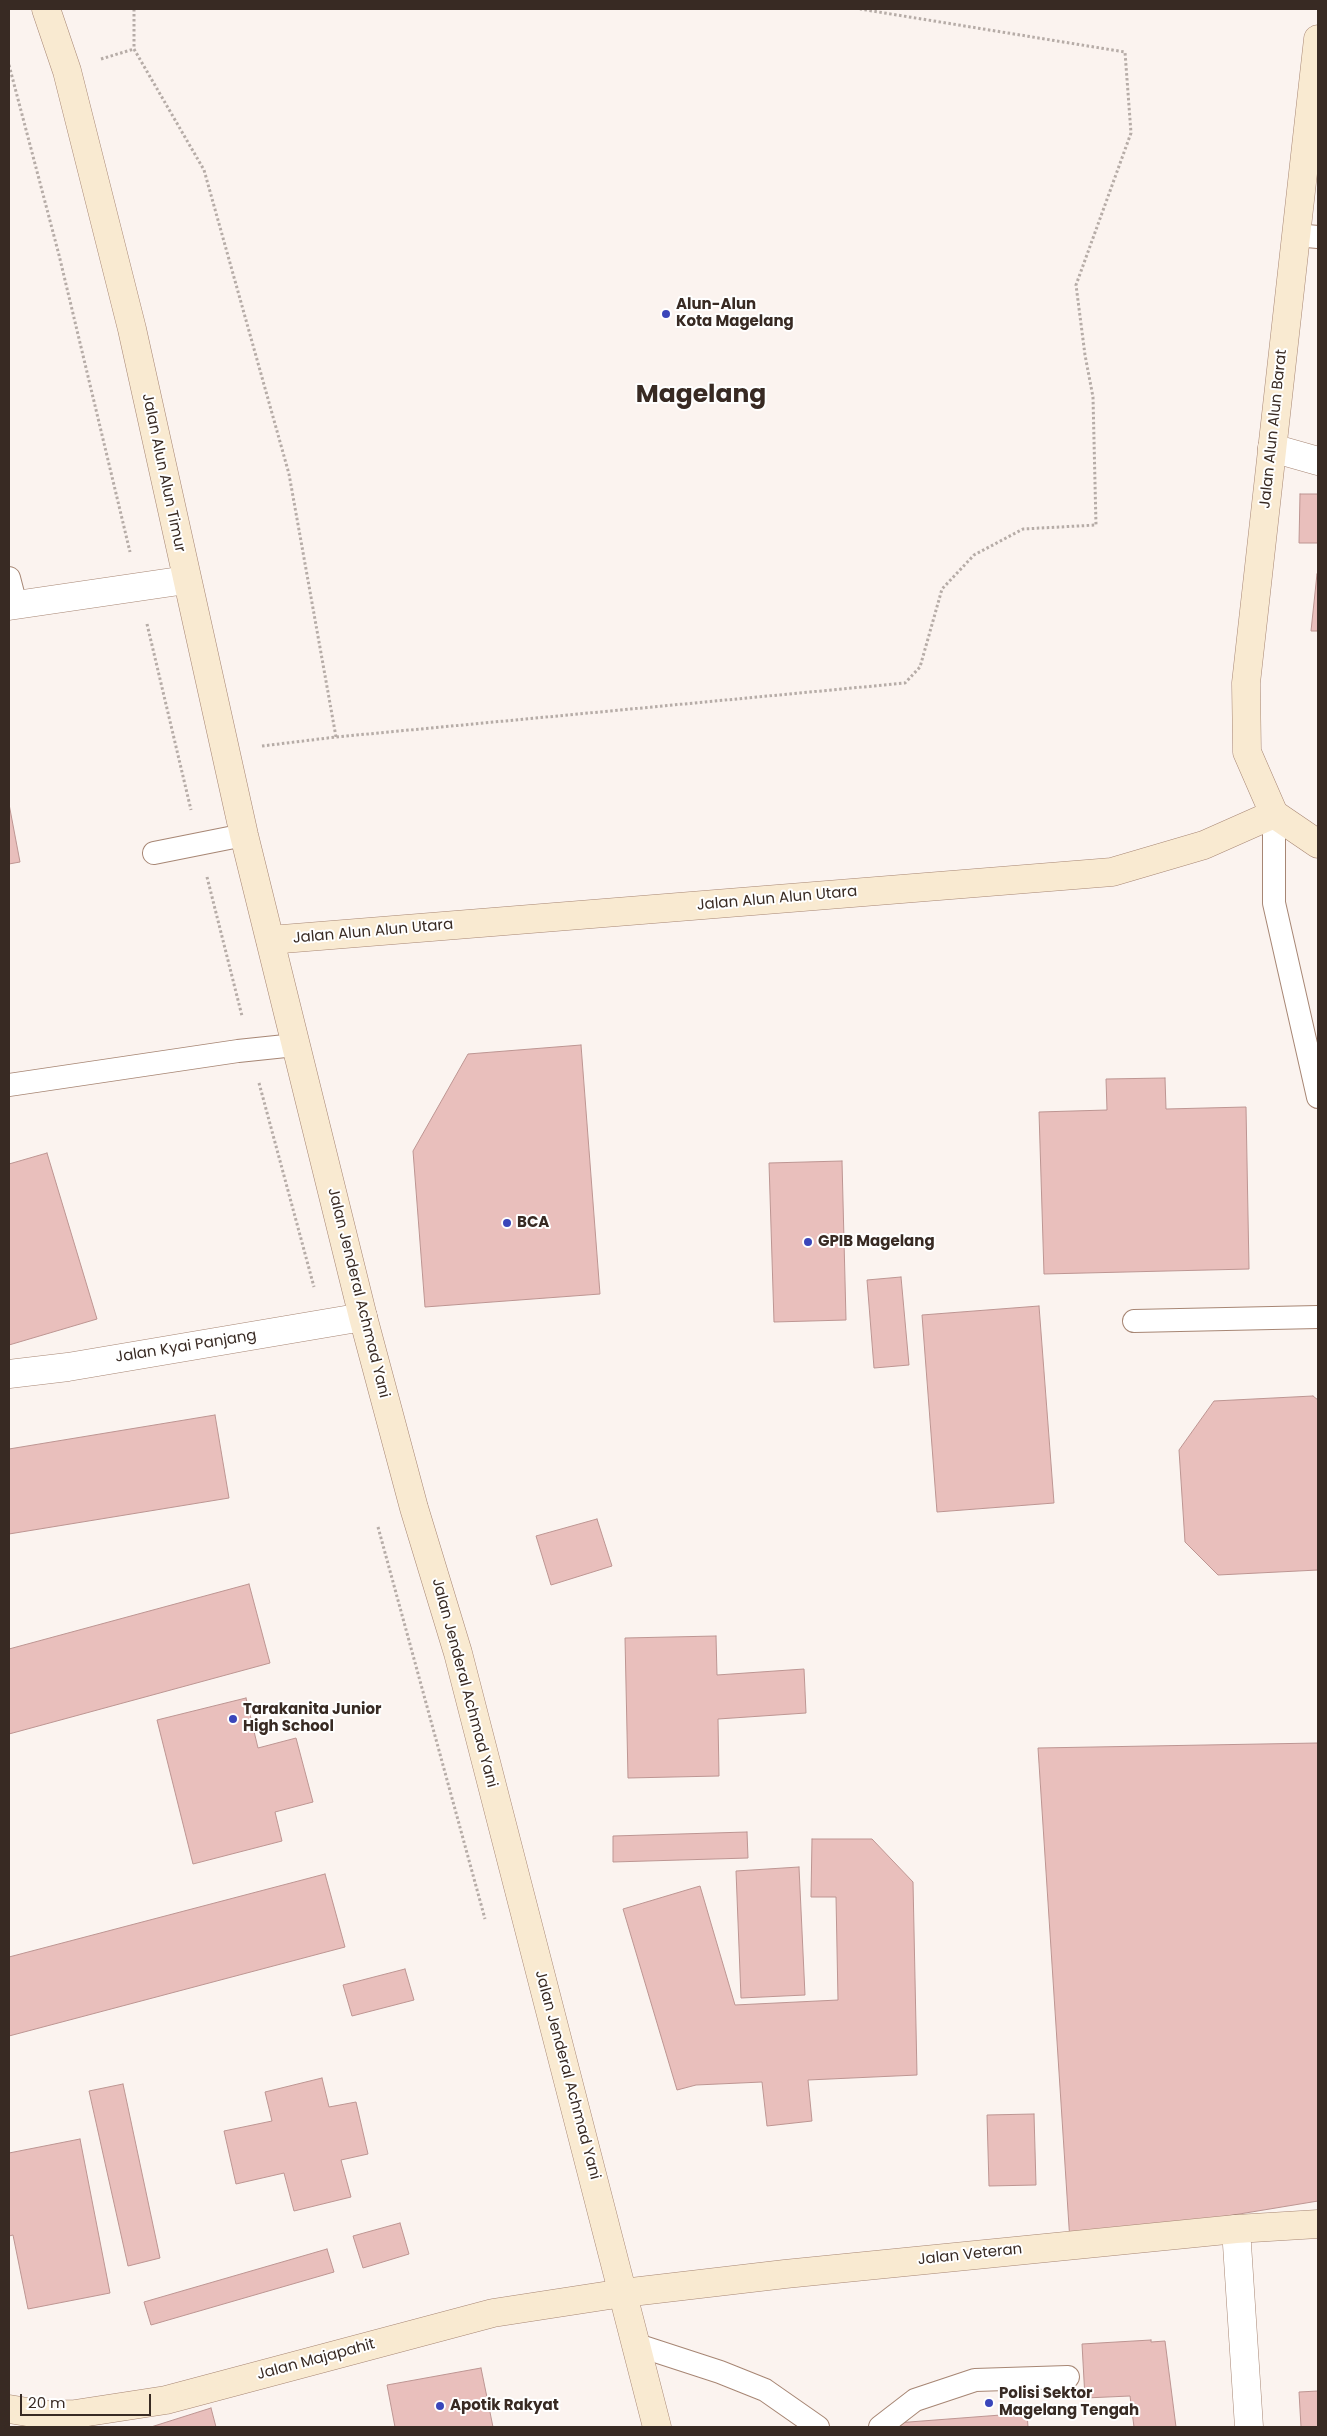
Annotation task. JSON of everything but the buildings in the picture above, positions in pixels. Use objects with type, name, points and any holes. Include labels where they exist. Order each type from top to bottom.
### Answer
[{"type":"main road","name":"Jalan Alun Alun Timur","points":[[46,9],[66,71],[132,329],[186,580],[270,940]]},
{"type":"main road","name":"Jalan Alun Alun Barat","points":[[1274,814],[1247,752],[1246,683],[1272,448],[1307,236],[1318,38]]},
{"type":"main road","points":[[1274,814],[1318,844]]},
{"type":"main road","name":"Jalan Alun Alun Utara","points":[[270,940],[1112,872],[1204,845],[1274,814]]},
{"type":"main road","name":"Jalan Jenderal Achmad Yani","points":[[270,940],[363,1317],[414,1508],[458,1653],[623,2293],[634,2344],[657,2427]]},
{"type":"main road","name":"Jalan Veteran","points":[[623,2293],[785,2274],[1236,2229],[1318,2224]]},
{"type":"main road","name":"Jalan Majapahit","points":[[9,2409],[45,2415],[75,2414],[166,2400],[493,2313],[623,2293]]},
{"type":"street","points":[[1272,448],[1318,461]]},
{"type":"street","points":[[12,605],[186,580]]},
{"type":"street","name":"Jalan Kyai Panjang","points":[[9,1374],[68,1367],[363,1317]]},
{"type":"street","points":[[1236,2229],[1250,2427]]},
{"type":"lane","points":[[9,578],[12,605]]},
{"type":"lane","points":[[1274,814],[1274,904],[1318,1097]]},
{"type":"lane","points":[[154,853],[244,835]]},
{"type":"lane","points":[[9,1085],[250,1049],[295,1045]]},
{"type":"lane","points":[[1134,1321],[1318,1317]]},
{"type":"lane","points":[[634,2344],[720,2372],[765,2390],[818,2427]]},
{"type":"lane","points":[[880,2427],[915,2400],[976,2380],[1068,2377]]},
{"type":"path","points":[[134,9],[134,49],[204,170],[284,455],[336,737]]},
{"type":"path","points":[[225,750],[336,737],[905,683],[920,667],[942,590],[974,555],[1023,530],[1096,525],[1092,397],[1084,355],[1076,286],[1131,132],[1125,52],[860,9]]},
{"type":"place","name":"Alun-Alun Kota Magelang","points":[[666,314]]},
{"type":"place","name":"BCA","points":[[507,1223]]},
{"type":"place","name":"GPIB Magelang","points":[[808,1242]]},
{"type":"place","name":"Tarakanita Junior High School","points":[[233,1719]]},
{"type":"place","name":"Polisi Sektor Magelang Tengah","points":[[989,2403]]},
{"type":"place","name":"Apotik Rakyat","points":[[440,2406]]},
{"type":"district","name":"Magelang","points":[[701,396]]}]
